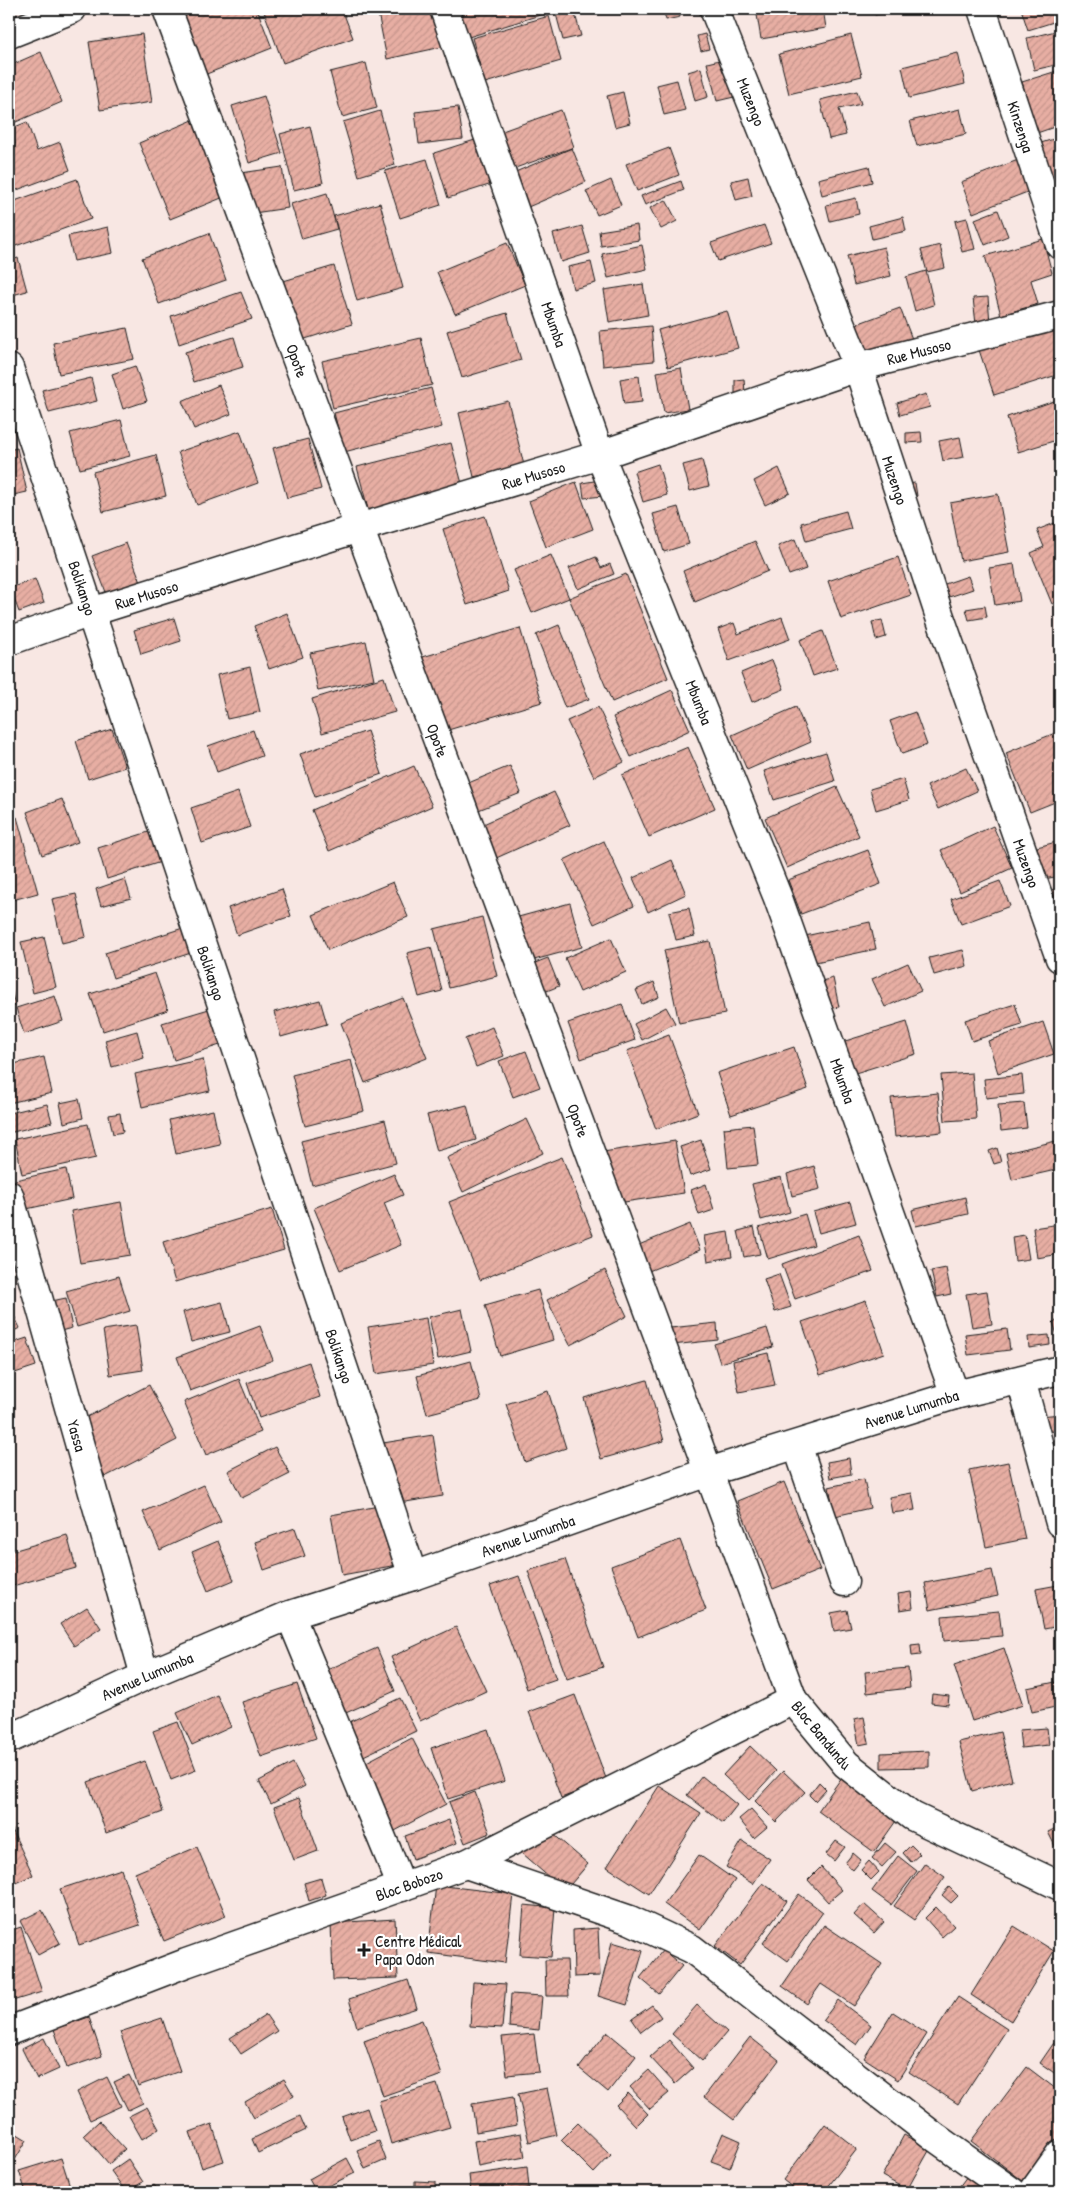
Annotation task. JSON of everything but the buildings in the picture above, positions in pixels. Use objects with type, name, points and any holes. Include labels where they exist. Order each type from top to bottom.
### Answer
[{"type":"street","points":[[9,34],[72,9]]},
{"type":"street","name":"Opote","points":[[167,9],[708,1472]]},
{"type":"street","name":"Mbumba","points":[[444,9],[600,455],[778,898],[955,1395]]},
{"type":"street","name":"Muzengo","points":[[714,9],[858,367],[940,617],[1060,958]]},
{"type":"street","name":"Kinzenga","points":[[982,9],[1060,245]]},
{"type":"street","name":"Rue Musoso","points":[[9,640],[90,612],[600,455],[858,367],[1060,315]]},
{"type":"street","name":"Bolikango","points":[[9,368],[414,1576]]},
{"type":"street","name":"Yassa","points":[[9,1195],[145,1676]]},
{"type":"street","name":"Avenue Lumumba","points":[[9,1739],[145,1676],[290,1615],[414,1576],[708,1472],[955,1395],[1060,1370]]},
{"type":"street","points":[[1021,1380],[1060,1523]]},
{"type":"street","points":[[797,1445],[844,1582]]},
{"type":"street","name":"Bloc Bandundu","points":[[708,1472],[793,1700],[846,1764],[912,1816],[1060,1886]]},
{"type":"street","points":[[290,1615],[402,1887]]},
{"type":"street","name":"Bloc Bobozo","points":[[9,2031],[186,1962],[466,1864],[793,1700]]},
{"type":"street","points":[[466,1864],[630,1920],[692,1949],[936,2138],[1012,2192]]},
{"type":"street","points":[[1033,2192],[1060,2154]]},
{"type":"place","name":"Centre Médical Papa Odon","points":[[364,1950]]}]
